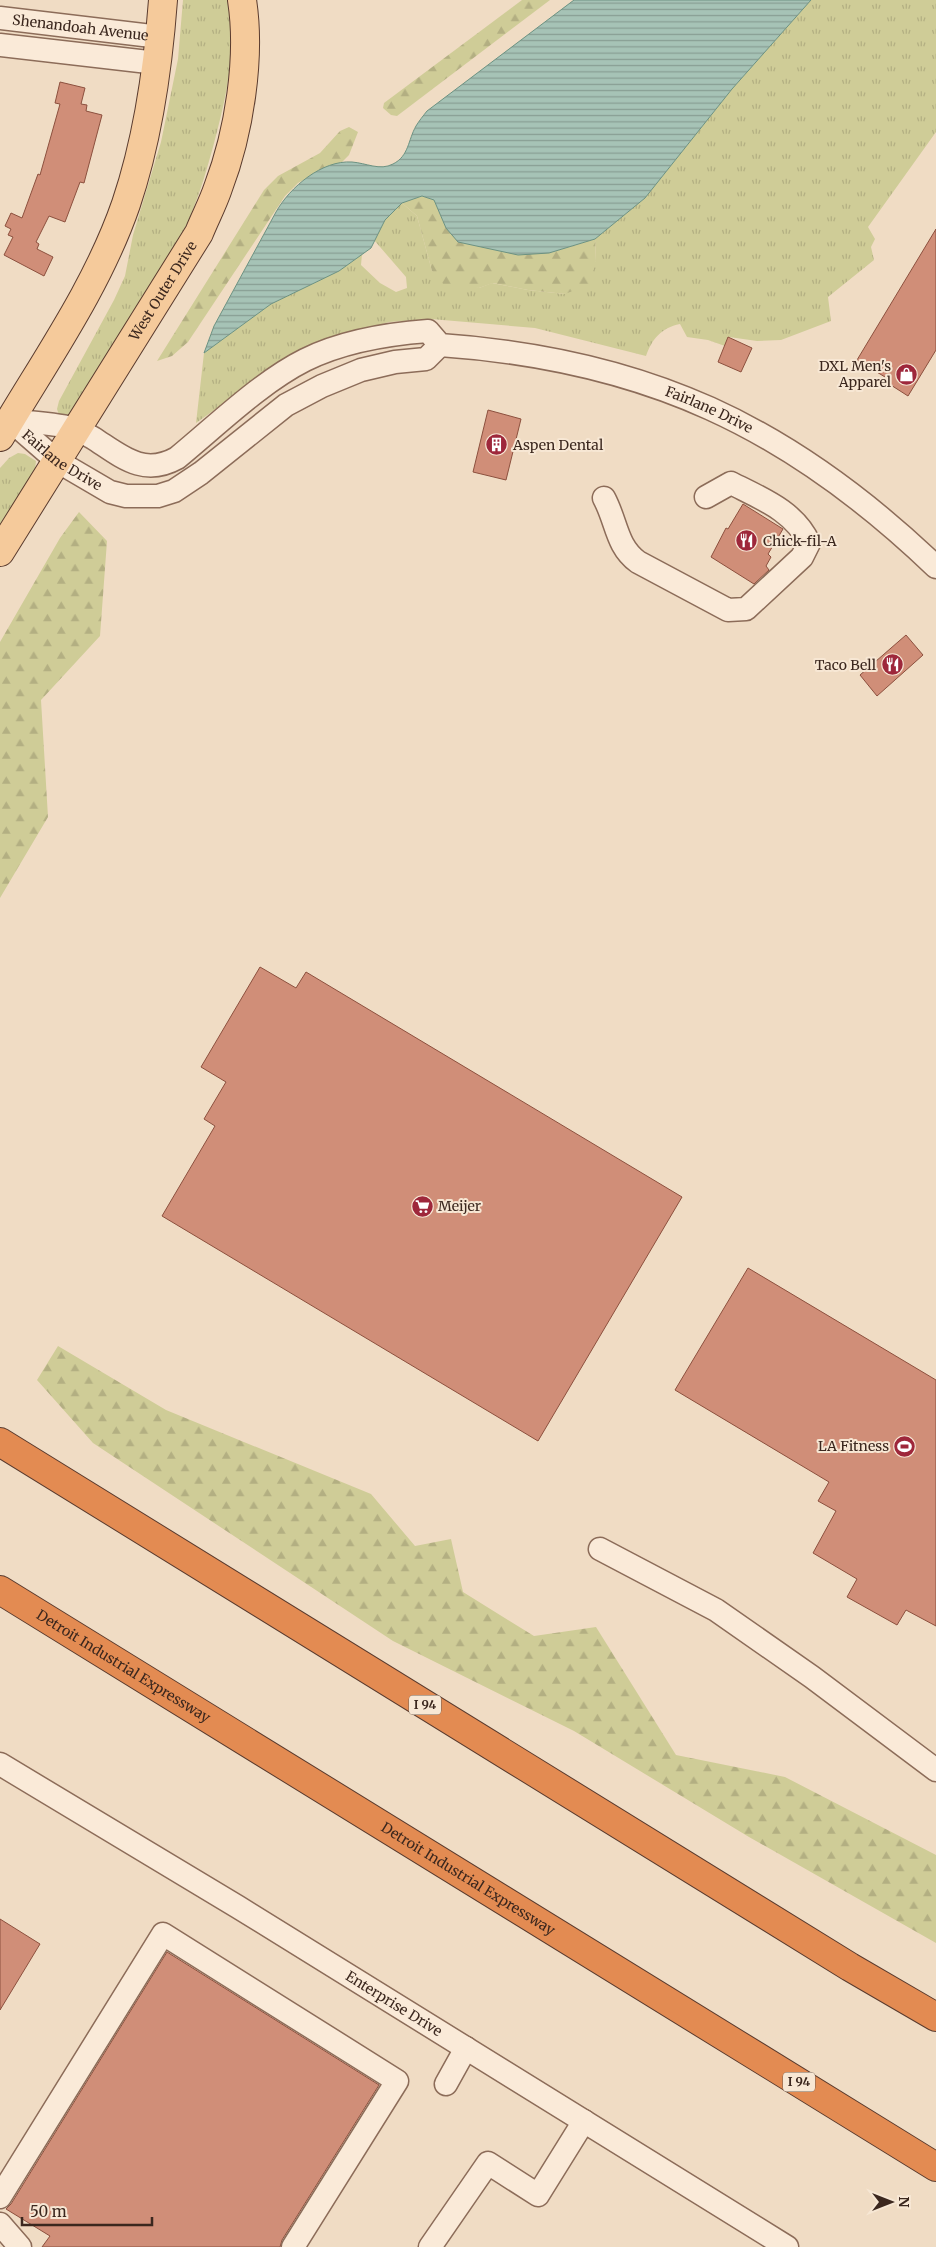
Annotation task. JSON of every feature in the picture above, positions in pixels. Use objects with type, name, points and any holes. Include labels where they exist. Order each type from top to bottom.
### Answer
[{"type":"highway","name":"I 94","points":[[0,1442],[834,1957],[936,2017]]},
{"type":"highway","name":"Detroit Industrial Expressway","points":[[0,1590],[936,2167]]},
{"type":"main road","points":[[5,429],[102,262],[126,204],[149,114],[159,50],[163,0]]},
{"type":"main road","name":"West Outer Drive","points":[[0,552],[198,233],[219,187],[234,133],[244,76],[245,18],[242,0]]},
{"type":"street","name":"Shenandoah Avenue","points":[[0,18],[43,23],[159,50]]},
{"type":"street","points":[[40,49],[43,23]]},
{"type":"street","name":"Shenandoah Avenue","points":[[0,45],[40,49],[159,50]]},
{"type":"street","name":"Fairlane Drive","points":[[5,429],[77,429],[132,462],[143,466],[155,467],[167,464],[177,458],[265,386],[305,360],[357,341],[428,331],[440,345],[507,351],[598,368],[686,397],[731,417],[815,466],[900,533],[936,567]]},
{"type":"street","name":"Fairlane Drive","points":[[5,429],[110,492],[142,497],[158,496],[174,491],[201,473],[286,405],[322,386],[361,370],[395,362],[426,359],[440,345]]},
{"type":"street","points":[[604,498],[613,514],[626,553],[638,562],[728,610],[746,609],[802,557],[809,542],[804,531],[786,512],[731,483],[706,497]]},
{"type":"street","points":[[600,1549],[716,1610],[812,1677],[936,1770]]},
{"type":"street","name":"Enterprise Drive","points":[[0,1764],[238,1907],[787,2247]]},
{"type":"street","points":[[0,2197],[163,1934],[397,2081],[293,2247]]},
{"type":"street","points":[[446,2084],[466,2048]]},
{"type":"street","points":[[430,2247],[488,2163],[538,2195],[584,2121]]},
{"type":"street","points":[[0,2224],[20,2247]]},
{"type":"green space","points":[[183,0],[230,0],[232,39],[229,74],[210,158],[197,200],[184,230],[70,413],[64,417],[59,415],[57,409],[59,401],[125,276],[133,235],[161,142],[178,59]]},
{"type":"green space","points":[[522,0],[550,0],[397,116],[391,115],[383,108],[384,103]]},
{"type":"green space","points":[[811,0],[936,0],[936,132],[868,227],[875,239],[871,247],[874,260],[828,297],[831,321],[781,340],[757,341],[729,337],[725,346],[708,340],[687,337],[680,324],[662,331],[654,339],[646,356],[535,328],[431,319],[389,322],[302,348],[196,423],[204,353],[271,304],[339,271],[362,254],[361,265],[380,283],[396,292],[407,288],[406,277],[374,240],[385,220],[402,203],[417,216],[432,271],[479,288],[492,283],[528,290],[565,294],[596,261],[595,239],[645,198],[732,89]]},
{"type":"green space","points":[[349,127],[358,132],[349,155],[342,162],[298,183],[285,196],[188,342],[172,356],[157,361],[264,190],[278,176],[320,153],[340,131]]},
{"type":"green space","points":[[422,196],[434,200],[446,228],[549,253],[595,239],[596,261],[590,284],[565,294],[528,290],[493,283],[479,288],[444,285],[432,271],[417,216],[402,203]]},
{"type":"green space","points":[[18,453],[25,454],[36,461],[35,470],[0,528],[0,468],[9,458]]},
{"type":"green space","points":[[79,512],[107,541],[100,636],[41,700],[48,817],[0,898],[0,642],[60,538]]},
{"type":"green space","points":[[58,1346],[166,1410],[371,1494],[415,1546],[451,1539],[463,1592],[534,1636],[596,1627],[676,1755],[785,1777],[936,1855],[936,1943],[749,1837],[574,1731],[393,1641],[93,1443],[37,1380]]},
{"type":"shaded area","points":[[574,0],[811,0],[732,89],[645,198],[595,239],[549,253],[518,255],[458,242],[446,228],[434,200],[422,196],[402,203],[385,220],[371,248],[339,271],[271,304],[204,353],[214,326],[276,212],[298,185],[318,170],[329,165],[352,162],[383,167],[398,161],[405,152],[413,131],[427,111]]},
{"type":"building","points":[[60,82],[85,88],[81,104],[87,105],[86,111],[102,115],[84,183],[80,182],[65,222],[49,216],[36,242],[39,244],[37,249],[53,257],[44,276],[4,255],[13,237],[8,235],[11,229],[5,226],[11,213],[22,218],[38,174],[40,175],[60,104],[55,103]]},
{"type":"building","points":[[936,229],[936,350],[908,396],[883,380],[885,377],[857,360]]},
{"type":"building","points":[[728,337],[752,348],[741,372],[718,362]]},
{"type":"building","name":"Aspen Dental","points":[[488,410],[521,419],[506,480],[473,472]]},
{"type":"building","name":"Chick-fil-A","points":[[743,504],[783,529],[768,554],[771,557],[766,566],[769,570],[754,584],[711,557],[726,528],[728,529]]},
{"type":"building","name":"Taco Bell","points":[[906,635],[923,655],[877,696],[860,675]]},
{"type":"building","name":"Meijer","points":[[260,967],[296,988],[306,972],[682,1197],[538,1441],[162,1216],[215,1126],[204,1119],[226,1082],[201,1067]]},
{"type":"building","points":[[748,1268],[936,1380],[936,1626],[906,1610],[897,1625],[847,1597],[857,1579],[813,1553],[836,1511],[818,1501],[829,1482],[675,1390]]},
{"type":"building","points":[[0,1919],[40,1944],[0,2010]]},
{"type":"building","points":[[167,1952],[379,2085],[282,2240],[280,2247],[42,2247],[50,2236],[6,2209],[11,2204]]},
{"type":"place","name":"DXL Men's Apparel","points":[[907,374]]},
{"type":"place","name":"Aspen Dental","points":[[497,445]]},
{"type":"place","name":"Chick-fil-A","points":[[747,541]]},
{"type":"place","name":"Taco Bell","points":[[892,665]]},
{"type":"place","name":"Meijer","points":[[422,1206]]},
{"type":"place","name":"LA Fitness","points":[[905,1446]]}]
